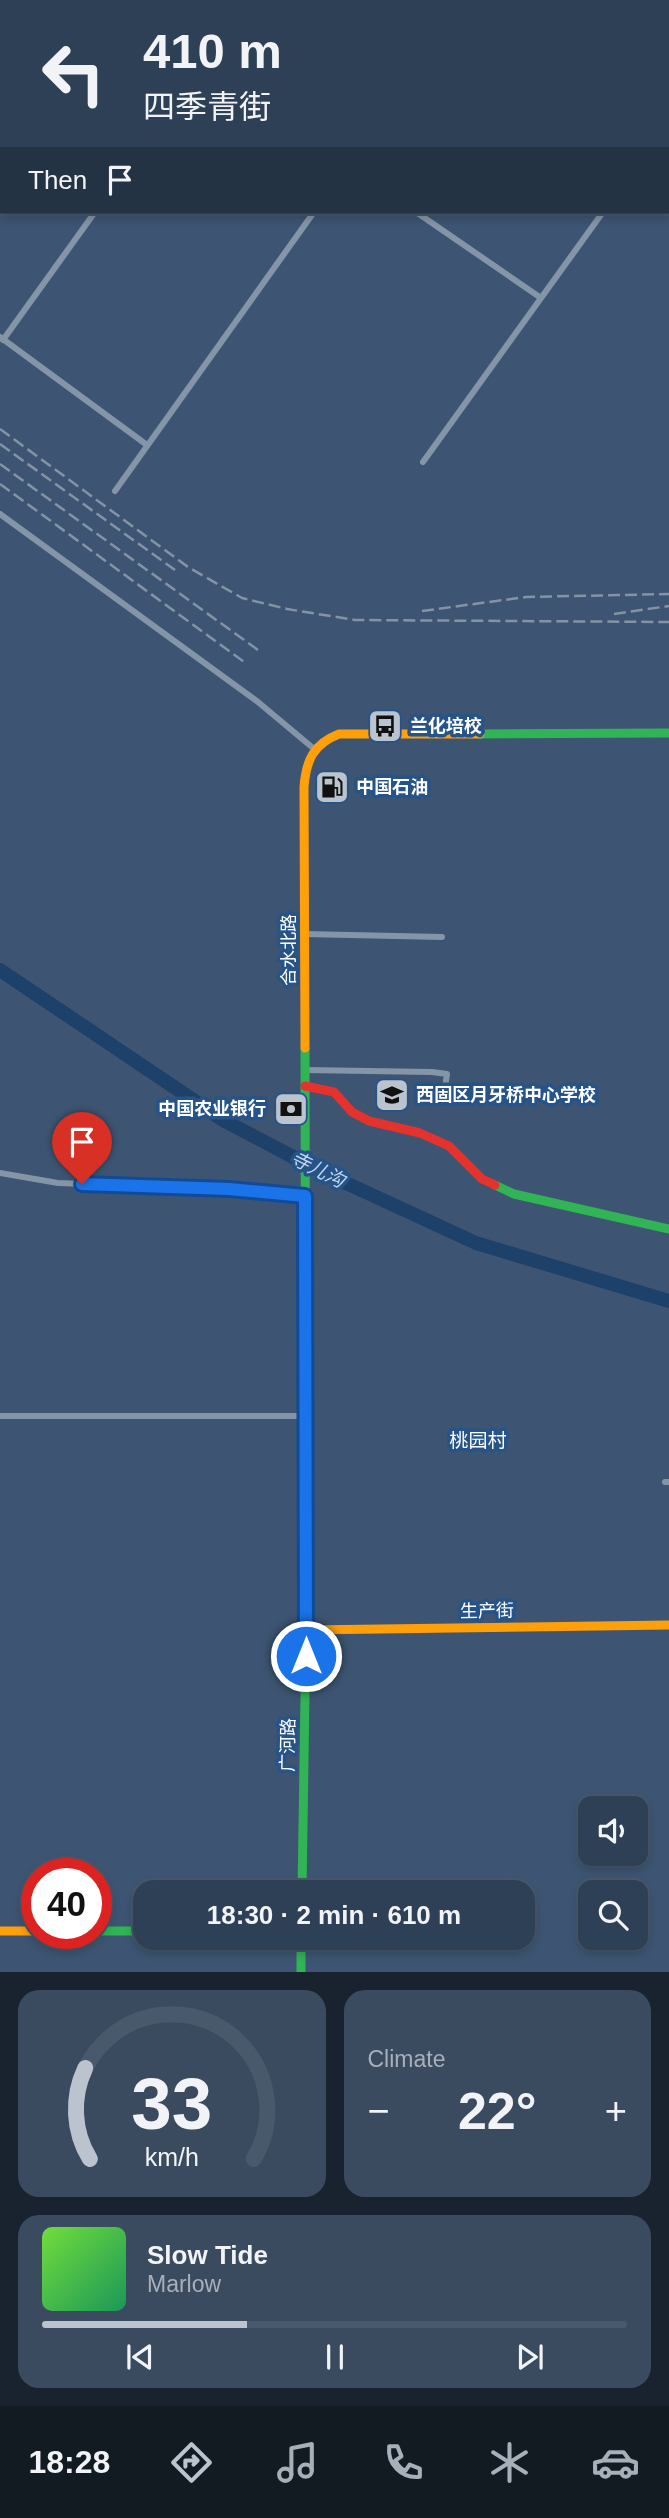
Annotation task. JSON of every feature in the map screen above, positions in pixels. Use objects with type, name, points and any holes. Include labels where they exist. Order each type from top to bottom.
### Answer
[{"type":"street","points":[[94,214],[2,339],[147,445]]},
{"type":"street","points":[[115,491],[313,214]]},
{"type":"street","points":[[419,214],[541,299]]},
{"type":"street","points":[[423,462],[602,214]]},
{"type":"street","points":[[0,514],[258,702],[313,748],[339,734],[669,733]]},
{"type":"street","name":"合水北路","points":[[305,1179],[304,787],[305,773],[313,748]]},
{"type":"street","points":[[304,934],[442,937]]},
{"type":"street","points":[[305,1070],[447,1074],[443,1101]]},
{"type":"street","points":[[305,1086],[334,1092],[352,1112],[369,1121],[420,1133],[449,1146],[482,1179],[514,1194],[669,1229]]},
{"type":"street","points":[[0,1173],[58,1183],[229,1189],[305,1196]]},
{"type":"street","name":"广河路","points":[[302,1880],[306,1630],[305,1179]]},
{"type":"street","points":[[0,1416],[305,1416]]},
{"type":"street","name":"生产街","points":[[306,1630],[669,1625]]},
{"type":"street","points":[[0,1931],[21,1931]]},
{"type":"street","points":[[112,1931],[133,1931]]},
{"type":"street","points":[[301,1950],[301,1972]]},
{"type":"waterway","name":"寺儿沟","points":[[0,970],[223,1120],[320,1171],[476,1243],[669,1301]]},
{"type":"railway","points":[[0,429],[188,567],[242,598],[287,609],[355,620],[669,622]]},
{"type":"railway","points":[[0,444],[175,570]]},
{"type":"railway","points":[[0,464],[258,650]]},
{"type":"railway","points":[[0,484],[247,664]]},
{"type":"railway","points":[[422,611],[526,597],[669,594]]},
{"type":"railway","points":[[614,614],[669,606]]},
{"type":"traffic: fast","points":[[480,734],[669,733]]},
{"type":"traffic: fast","points":[[302,1880],[306,1630],[305,1048]]},
{"type":"traffic: fast","points":[[495,1185],[514,1194],[669,1229]]},
{"type":"traffic: fast","points":[[112,1931],[133,1931]]},
{"type":"traffic: fast","points":[[301,1950],[301,1972]]},
{"type":"traffic: slow","points":[[305,1048],[304,787],[312,754],[323,743],[339,734],[480,734]]},
{"type":"traffic: slow","points":[[306,1630],[669,1625]]},
{"type":"traffic: slow","points":[[0,1931],[21,1931]]},
{"type":"traffic: jam","points":[[305,1086],[334,1092],[352,1112],[369,1121],[420,1133],[449,1146],[482,1179],[495,1185]]},
{"type":"place","name":"兰化培校","points":[[385,726]]},
{"type":"place","name":"中国石油","points":[[332,787]]},
{"type":"place","name":"西固区月牙桥中心学校","points":[[392,1095]]},
{"type":"place","name":"中国农业银行","points":[[291,1109]]},
{"type":"district","name":"桃园村","points":[[478,1440]]},
{"type":"route","points":[[82,1184],[229,1189],[305,1196],[306,1656]]}]
